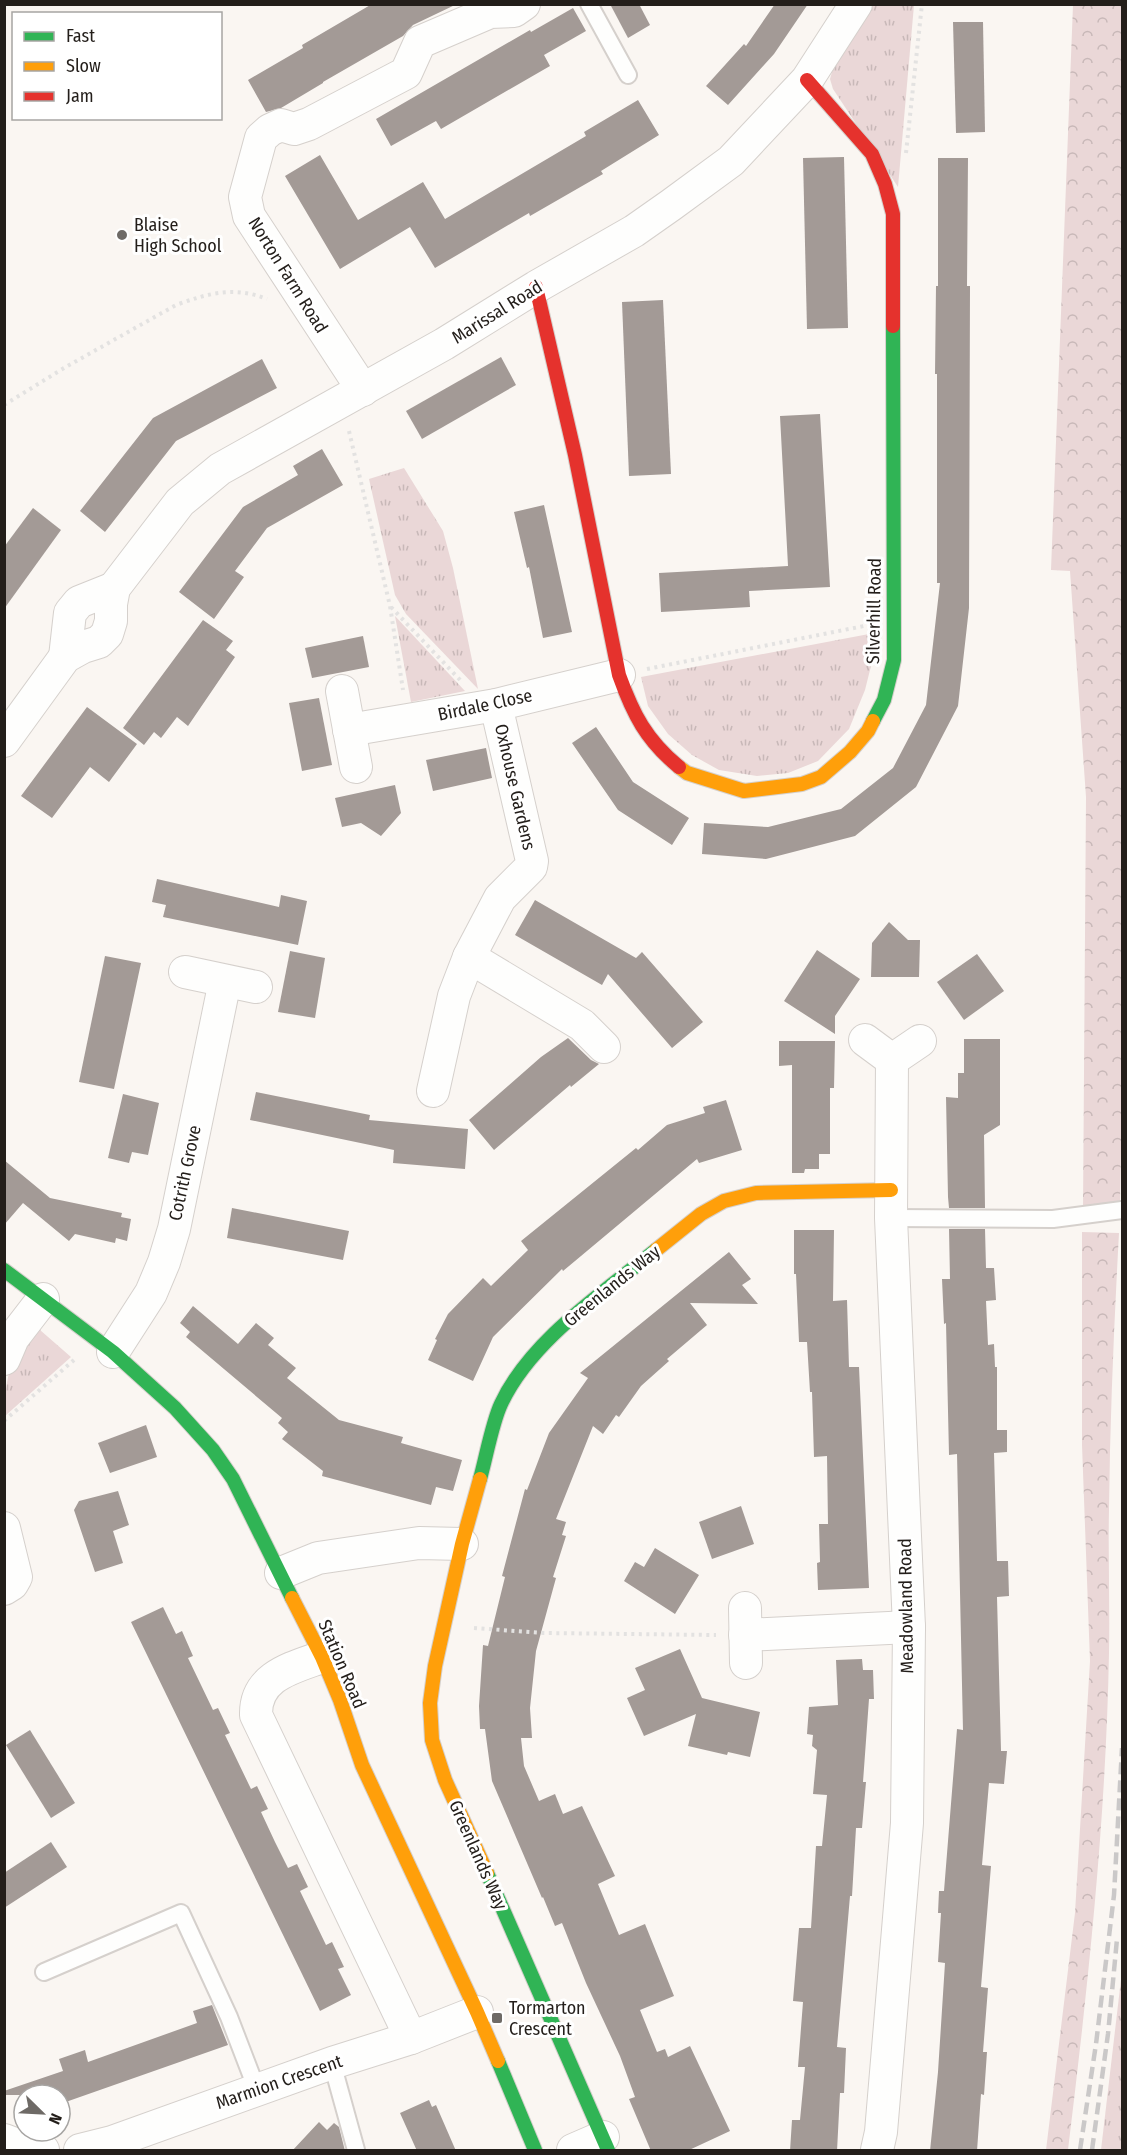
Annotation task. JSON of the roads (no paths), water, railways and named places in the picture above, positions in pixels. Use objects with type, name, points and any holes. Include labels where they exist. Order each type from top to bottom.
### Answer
[{"type":"street","name":"Norton Farm Road","points":[[354,394],[249,216],[245,197],[261,138],[270,130],[281,125],[294,129],[309,124],[406,73],[420,42],[490,12],[514,11],[524,4]]},
{"type":"street","name":"Marissal Road","points":[[4,741],[65,657],[83,647],[99,642],[107,634],[111,621],[114,588],[180,502],[199,485],[220,469],[444,344],[536,287],[634,231],[730,161],[807,80],[856,4]]},
{"type":"street","name":"Silverhill Road","points":[[536,287],[571,433],[619,675],[629,703],[645,733],[687,773],[744,791],[802,784],[821,777],[837,766],[868,731],[884,700],[894,660],[893,214],[885,183],[872,154],[807,80]]},
{"type":"street","name":"Birdale Close","points":[[349,730],[491,706],[619,675]]},
{"type":"street","points":[[342,691],[356,767]]},
{"type":"street","name":"Oxhouse Gardens","points":[[433,1090],[454,996],[469,957],[500,898],[531,867],[532,861],[491,706]]},
{"type":"street","points":[[469,957],[582,1025],[604,1047]]},
{"type":"street","points":[[185,972],[256,987]]},
{"type":"street","name":"Cotrith Grove","points":[[104,1346],[151,1293],[164,1262],[174,1229],[225,981]]},
{"type":"street","points":[[865,1040],[892,1060],[921,1041]]},
{"type":"street","name":"Meadowland Road","points":[[877,2151],[881,2132],[908,1824],[909,1628],[891,1204],[892,1060]]},
{"type":"street","name":"Greenlands Way","points":[[605,2144],[542,1995],[445,1780],[432,1740],[430,1703],[444,1625],[462,1544],[500,1405],[521,1370],[558,1330],[701,1214],[724,1201],[756,1193],[891,1204]]},
{"type":"street","name":"Station Road","points":[[4,1270],[104,1346],[175,1408],[213,1450],[233,1479],[322,1657],[340,1700],[362,1765],[477,2012],[535,2151]]},
{"type":"street","points":[[4,1359],[13,1338],[43,1299]]},
{"type":"street","points":[[4,1528],[16,1577],[12,1584],[4,1589]]},
{"type":"street","points":[[281,1573],[318,1558],[419,1542],[462,1544]]},
{"type":"street","points":[[745,1635],[909,1628]]},
{"type":"street","points":[[322,1657],[269,1681],[260,1691],[256,1703],[256,1714],[411,2038]]},
{"type":"street","name":"Marmion Crescent","points":[[80,2151],[112,2142],[332,2063],[411,2038],[477,2012]]},
{"type":"street","points":[[4,2140],[25,2148],[43,2151]]},
{"type":"street","points":[[573,2151],[605,2144]]},
{"type":"lane","points":[[589,4],[628,75]]},
{"type":"lane","points":[[891,1204],[1053,1219],[1122,1210]]},
{"type":"lane","points":[[44,1972],[181,1913],[229,2017],[257,2090]]},
{"type":"lane","points":[[332,2063],[356,2151]]},
{"type":"railway","points":[[1080,2150],[1096,2044],[1114,1895],[1122,1748]]},
{"type":"railway","points":[[1092,2150],[1108,2034],[1117,1939]]},
{"type":"place","name":"Blaise High School","points":[[122,235]]},
{"type":"place","name":"Tormarton Crescent","points":[[497,2018]]}]
